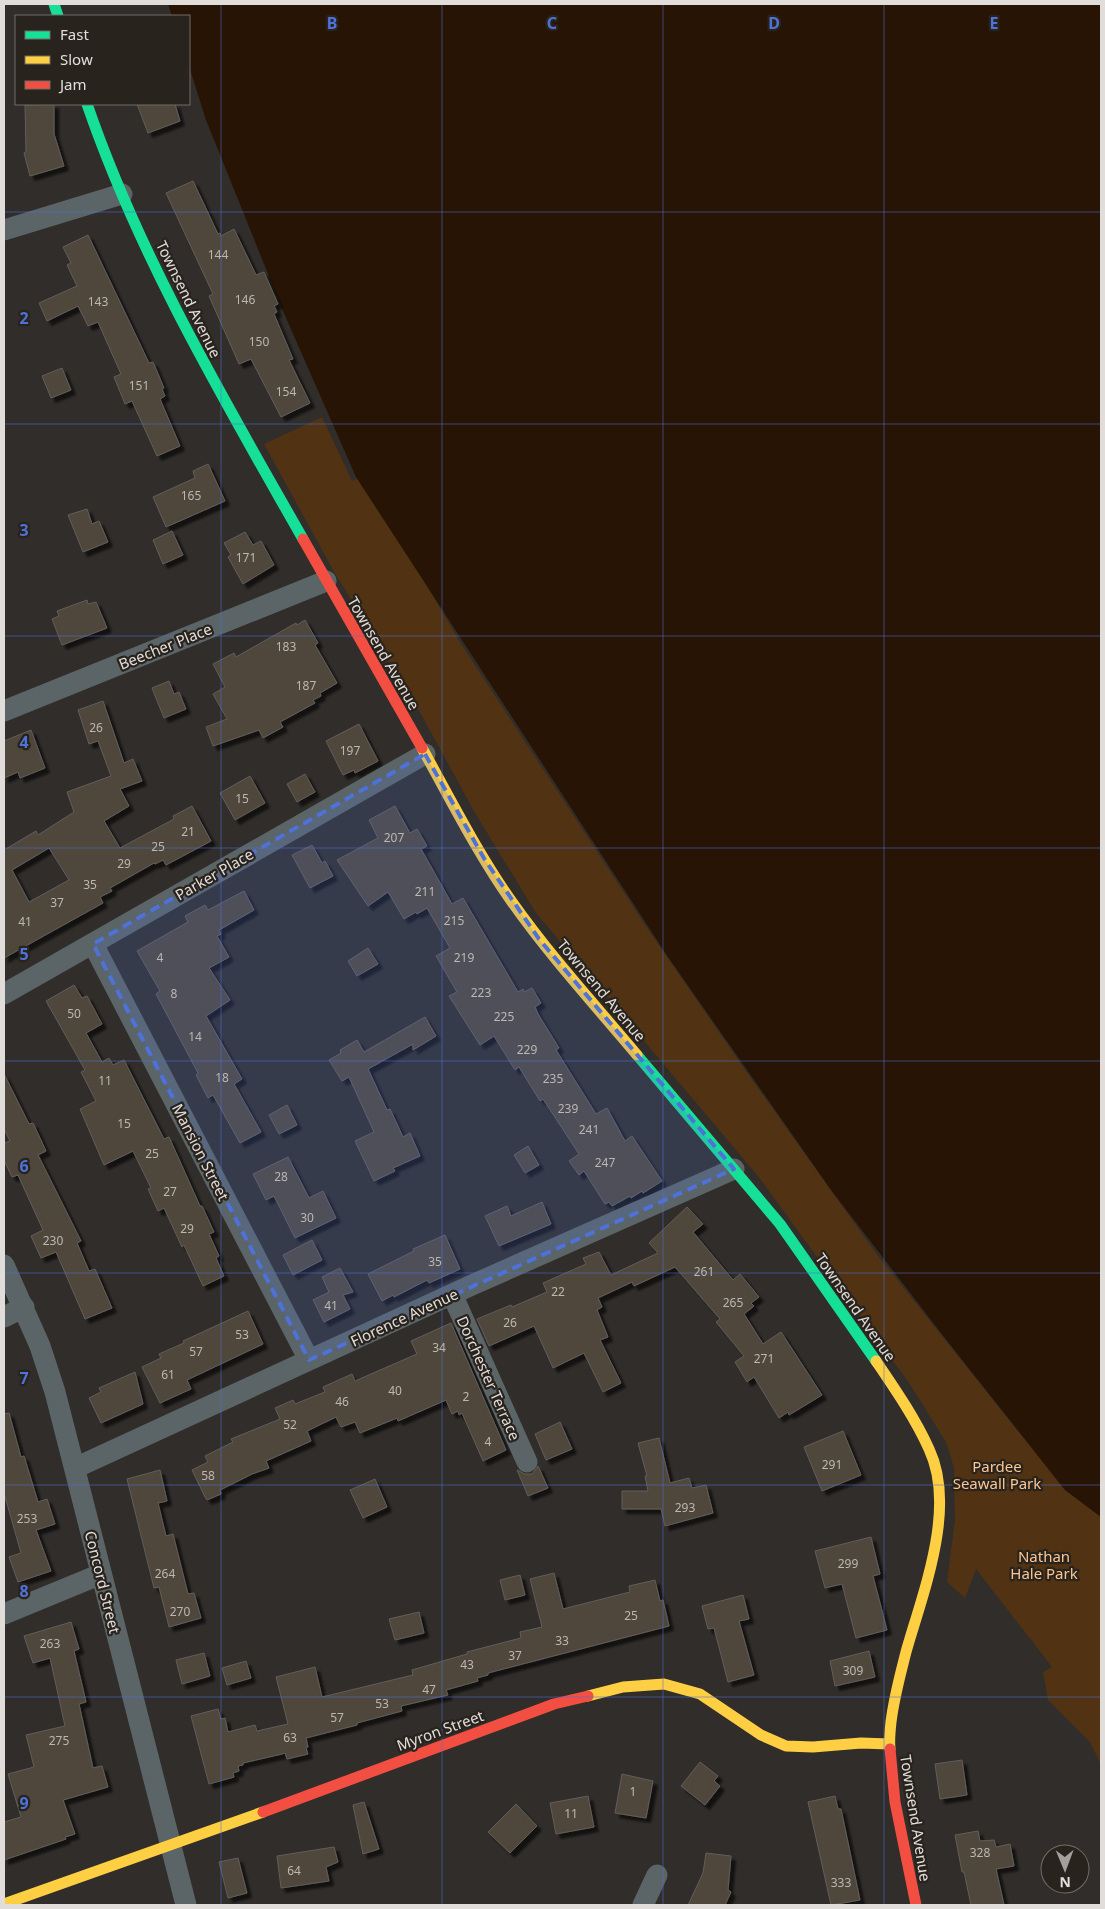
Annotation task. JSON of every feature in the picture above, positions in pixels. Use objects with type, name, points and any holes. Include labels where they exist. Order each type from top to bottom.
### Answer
[{"type":"main road","name":"Townsend Avenue","points":[[87,105],[103,153],[168,294],[204,364],[485,860],[539,939],[780,1224],[880,1367],[930,1450],[937,1473],[941,1503],[938,1533],[895,1692],[889,1744],[895,1802],[916,1905]]},
{"type":"main road","name":"Myron Street","points":[[4,1904],[171,1846],[554,1704],[623,1687],[664,1684],[700,1694],[761,1735],[786,1746],[814,1747],[861,1743],[889,1744]]},
{"type":"street","points":[[4,230],[122,194]]},
{"type":"street","name":"Beecher Place","points":[[4,711],[326,581]]},
{"type":"street","name":"Parker Place","points":[[4,994],[425,754]]},
{"type":"street","name":"Mansion Street","points":[[93,944],[309,1360]]},
{"type":"street","name":"Florence Avenue","points":[[75,1468],[452,1294],[734,1169]]},
{"type":"street","name":"Concord Street","points":[[4,1265],[40,1346],[55,1392],[186,1905]]},
{"type":"street","name":"Dorchester Terrace","points":[[452,1294],[527,1462]]},
{"type":"street","points":[[4,1317],[24,1307]]},
{"type":"street","points":[[4,1614],[101,1574]]},
{"type":"street","points":[[643,1905],[657,1875]]},
{"type":"highlighted area","points":[[425,754],[485,860],[539,939],[734,1169],[309,1360],[93,944]]},
{"type":"green space","name":"Pardee Seawall Park","points":[[322,417],[352,481],[363,476],[461,644],[647,928],[750,1077],[875,1252],[1065,1490],[1101,1517],[1101,1765],[1090,1742],[1048,1700],[1043,1672],[1052,1667],[976,1569],[965,1598],[947,1582],[955,1520],[954,1468],[946,1442],[909,1383],[758,1176],[536,913],[475,813],[421,714],[333,570],[264,444]]},
{"type":"shaded area","points":[[168,4],[1101,4],[1101,1517],[1065,1490],[831,1190],[668,957],[356,477],[283,311],[206,120],[190,69],[190,15],[172,15]]},
{"type":"building","points":[[25,105],[54,105],[54,134],[64,166],[30,176],[24,153],[26,152]]},
{"type":"building","points":[[137,105],[175,105],[180,121],[148,133]]},
{"type":"building","points":[[193,181],[218,234],[220,233],[221,236],[234,229],[256,275],[264,272],[278,304],[274,306],[277,312],[274,314],[293,359],[289,360],[310,403],[281,417],[251,359],[239,364],[209,296],[213,294],[166,193]]},
{"type":"building","points":[[88,235],[149,363],[153,362],[164,388],[162,389],[165,396],[160,399],[180,446],[157,456],[132,401],[125,404],[114,377],[121,374],[98,322],[88,326],[78,306],[47,321],[39,303],[77,286],[67,265],[71,263],[63,247]]},
{"type":"building","points":[[62,368],[71,390],[51,398],[42,376]]},
{"type":"building","points":[[208,464],[225,501],[166,527],[153,497],[195,478],[193,471]]},
{"type":"building","points":[[87,509],[92,524],[99,521],[108,542],[83,552],[68,515]]},
{"type":"building","points":[[172,531],[183,555],[163,564],[153,540]]},
{"type":"building","points":[[245,532],[253,545],[261,541],[274,565],[243,584],[228,557],[231,555],[224,543]]},
{"type":"building","points":[[87,600],[88,604],[96,602],[107,628],[62,645],[52,619],[59,616],[57,611]]},
{"type":"building","points":[[305,620],[318,643],[315,645],[337,683],[320,693],[321,696],[313,700],[315,703],[280,722],[283,727],[263,738],[259,730],[213,746],[206,727],[227,719],[213,694],[225,687],[213,664],[234,653],[236,657],[296,623],[297,625]]},
{"type":"building","points":[[169,681],[174,694],[179,692],[186,709],[164,718],[152,688]]},
{"type":"building","points":[[103,701],[124,763],[133,759],[142,781],[120,789],[129,806],[104,821],[120,848],[174,819],[173,816],[192,806],[211,841],[166,865],[163,860],[154,863],[110,888],[112,891],[100,897],[103,903],[4,958],[4,850],[36,831],[38,835],[74,812],[67,792],[111,776],[98,741],[89,744],[78,710]],"holes":[[[49,848],[69,880],[29,902],[12,870]]]},
{"type":"building","points":[[359,724],[378,761],[355,773],[354,770],[343,775],[326,741]]},
{"type":"building","points":[[31,730],[45,768],[20,778],[18,772],[4,778],[4,741]]},
{"type":"building","points":[[305,774],[315,792],[297,802],[287,784]]},
{"type":"building","points":[[250,776],[265,803],[235,820],[220,793]]},
{"type":"building","points":[[395,806],[410,833],[417,829],[427,846],[421,849],[452,904],[463,898],[518,992],[523,989],[524,992],[532,988],[541,1003],[535,1007],[559,1048],[556,1050],[596,1114],[607,1108],[625,1141],[632,1136],[662,1181],[643,1193],[642,1191],[631,1198],[630,1196],[612,1206],[609,1202],[605,1204],[584,1171],[579,1175],[569,1161],[579,1154],[543,1099],[540,1101],[519,1067],[515,1070],[494,1036],[480,1045],[449,996],[457,992],[436,956],[450,948],[427,908],[404,919],[388,892],[368,906],[337,860],[378,838],[369,820]]},
{"type":"building","points":[[312,845],[322,863],[325,861],[333,876],[310,888],[292,855]]},
{"type":"building","points":[[244,891],[254,910],[219,930],[221,934],[217,936],[229,957],[209,968],[230,1000],[206,1016],[242,1079],[234,1084],[261,1132],[240,1143],[213,1095],[208,1098],[196,1075],[198,1073],[156,994],[160,991],[137,951],[188,922],[185,916],[205,905],[208,910]]},
{"type":"building","points":[[368,948],[378,964],[357,976],[348,961]]},
{"type":"building","points":[[74,985],[82,998],[87,996],[102,1024],[86,1033],[102,1062],[109,1058],[113,1065],[124,1060],[164,1139],[169,1137],[200,1206],[202,1206],[214,1232],[209,1234],[219,1256],[216,1258],[224,1276],[203,1286],[164,1208],[158,1211],[148,1189],[151,1188],[133,1151],[104,1165],[80,1109],[96,1101],[81,1072],[85,1070],[46,1001]]},
{"type":"building","points":[[425,1017],[436,1036],[413,1050],[413,1044],[368,1069],[387,1110],[390,1109],[403,1137],[410,1133],[420,1156],[393,1168],[395,1171],[374,1181],[355,1141],[374,1132],[349,1077],[342,1081],[329,1060],[341,1053],[340,1050],[357,1040],[364,1052]]},
{"type":"building","points":[[4,1074],[29,1124],[33,1123],[46,1151],[38,1155],[81,1241],[77,1243],[89,1271],[95,1269],[112,1308],[85,1319],[56,1252],[41,1258],[31,1236],[43,1230],[18,1175],[12,1177],[4,1160],[4,1143],[10,1141],[4,1129]]},
{"type":"building","points":[[287,1105],[297,1125],[279,1134],[269,1115]]},
{"type":"building","points":[[528,1146],[539,1165],[525,1173],[514,1155]]},
{"type":"building","points":[[288,1157],[309,1198],[323,1191],[336,1218],[295,1238],[274,1196],[266,1200],[253,1174]]},
{"type":"building","points":[[542,1202],[551,1224],[499,1246],[485,1216],[507,1206],[511,1216]]},
{"type":"building","points":[[687,1207],[703,1224],[693,1232],[733,1280],[740,1274],[759,1297],[751,1303],[754,1306],[744,1314],[763,1344],[781,1332],[822,1395],[789,1415],[788,1412],[779,1418],[754,1377],[747,1382],[735,1362],[744,1356],[716,1322],[720,1319],[675,1267],[634,1286],[632,1282],[598,1298],[602,1307],[597,1310],[608,1337],[600,1340],[621,1383],[603,1392],[584,1353],[553,1368],[534,1326],[489,1346],[477,1319],[547,1292],[543,1283],[586,1264],[583,1258],[599,1252],[611,1275],[658,1253],[649,1243]]},
{"type":"building","points":[[445,1235],[460,1269],[429,1283],[427,1280],[382,1301],[368,1274],[414,1251],[413,1249]]},
{"type":"building","points":[[312,1240],[322,1260],[293,1275],[283,1255]]},
{"type":"building","points":[[340,1268],[353,1292],[343,1295],[350,1309],[324,1322],[313,1300],[329,1292],[322,1277]]},
{"type":"building","points":[[248,1311],[263,1344],[187,1380],[191,1389],[160,1403],[142,1367],[161,1358],[159,1354],[184,1343],[183,1341]]},
{"type":"building","points":[[451,1323],[506,1450],[483,1461],[462,1413],[459,1415],[458,1411],[452,1414],[446,1400],[398,1421],[397,1418],[360,1433],[355,1422],[341,1427],[336,1417],[307,1431],[311,1441],[266,1461],[269,1468],[220,1490],[221,1494],[207,1500],[192,1470],[208,1462],[205,1456],[233,1442],[231,1439],[280,1419],[275,1408],[293,1400],[295,1404],[325,1392],[323,1387],[352,1374],[355,1381],[417,1354],[411,1341]]},
{"type":"building","points":[[135,1372],[143,1404],[101,1423],[89,1398],[101,1392],[99,1388]]},
{"type":"building","points":[[9,1413],[21,1457],[24,1456],[38,1502],[47,1499],[55,1524],[36,1530],[51,1571],[18,1582],[9,1557],[21,1553],[4,1493],[4,1414]]},
{"type":"building","points":[[560,1422],[572,1449],[546,1460],[535,1434]]},
{"type":"building","points":[[843,1431],[861,1475],[822,1491],[804,1447]]},
{"type":"building","points":[[659,1438],[670,1483],[689,1478],[692,1488],[706,1485],[713,1513],[665,1526],[661,1509],[622,1509],[622,1491],[648,1491],[645,1476],[647,1476],[638,1443]]},
{"type":"building","points":[[538,1466],[548,1488],[528,1496],[517,1470],[525,1474],[532,1474]]},
{"type":"building","points":[[160,1470],[167,1501],[158,1503],[166,1536],[173,1534],[188,1594],[194,1593],[201,1618],[169,1627],[159,1587],[154,1588],[127,1479]]},
{"type":"building","points":[[375,1479],[387,1507],[363,1518],[350,1490]]},
{"type":"building","points":[[871,1537],[880,1574],[873,1576],[887,1630],[856,1638],[842,1584],[825,1588],[815,1551]]},
{"type":"building","points":[[554,1573],[563,1609],[630,1592],[629,1586],[655,1580],[660,1601],[663,1600],[669,1626],[488,1673],[488,1675],[477,1678],[478,1681],[446,1690],[448,1695],[401,1706],[402,1711],[306,1738],[308,1754],[287,1759],[285,1753],[243,1763],[243,1765],[238,1766],[239,1771],[233,1773],[234,1777],[209,1784],[191,1716],[218,1709],[221,1719],[225,1718],[228,1732],[255,1725],[257,1731],[288,1724],[276,1677],[315,1667],[322,1697],[413,1675],[412,1670],[467,1654],[467,1652],[521,1638],[520,1632],[542,1627],[530,1579]]},
{"type":"building","points":[[520,1575],[525,1595],[505,1600],[500,1580]]},
{"type":"building","points":[[743,1595],[749,1619],[739,1621],[754,1675],[728,1682],[714,1628],[708,1629],[702,1606]]},
{"type":"building","points":[[419,1612],[424,1633],[395,1640],[389,1619]]},
{"type":"building","points":[[71,1622],[79,1649],[74,1651],[86,1702],[79,1704],[93,1768],[102,1766],[108,1787],[63,1800],[75,1834],[65,1837],[66,1839],[4,1860],[4,1822],[21,1817],[8,1774],[34,1767],[26,1735],[65,1726],[50,1658],[33,1663],[24,1636]]},
{"type":"building","points":[[869,1651],[875,1677],[835,1686],[830,1661]]},
{"type":"building","points":[[204,1653],[210,1676],[182,1684],[176,1660]]},
{"type":"building","points":[[246,1661],[251,1678],[227,1685],[222,1668]]},
{"type":"building","points":[[962,1760],[967,1795],[940,1799],[935,1764]]},
{"type":"building","points":[[700,1762],[718,1776],[714,1781],[720,1786],[705,1805],[681,1786]]},
{"type":"building","points":[[622,1774],[653,1781],[646,1818],[615,1813]]},
{"type":"building","points":[[588,1796],[594,1827],[556,1834],[550,1803]]},
{"type":"building","points":[[835,1796],[838,1809],[841,1809],[860,1900],[831,1905],[808,1802]]},
{"type":"building","points":[[364,1802],[379,1849],[363,1854],[353,1805]]},
{"type":"building","points":[[516,1804],[537,1826],[510,1853],[488,1832]]},
{"type":"building","points":[[978,1831],[980,1841],[994,1840],[996,1847],[1010,1844],[1014,1866],[996,1869],[1004,1905],[971,1905],[955,1835]]},
{"type":"building","points":[[334,1847],[338,1862],[326,1867],[329,1881],[281,1888],[277,1856]]},
{"type":"building","points":[[706,1853],[731,1856],[728,1890],[731,1892],[725,1905],[688,1905],[703,1873]]},
{"type":"building","points":[[238,1858],[247,1893],[228,1898],[219,1862]]},
{"type":"traffic: fast","points":[[54,4],[58,15]]},
{"type":"traffic: fast","points":[[87,105],[108,161],[158,272],[213,380],[303,539]]},
{"type":"traffic: fast","points":[[637,1055],[780,1224],[876,1361]]},
{"type":"traffic: slow","points":[[422,748],[476,846],[512,902],[557,961],[637,1055]]},
{"type":"traffic: slow","points":[[876,1361],[911,1415],[929,1449],[937,1472],[940,1497],[939,1523],[928,1577],[897,1687],[891,1722],[890,1749]]},
{"type":"traffic: slow","points":[[588,1696],[623,1687],[664,1684],[700,1694],[761,1735],[786,1746],[813,1747],[861,1743],[889,1744]]},
{"type":"traffic: slow","points":[[4,1904],[263,1812]]},
{"type":"traffic: jam","points":[[303,539],[422,748]]},
{"type":"traffic: jam","points":[[263,1812],[554,1704],[588,1696]]},
{"type":"traffic: jam","points":[[890,1749],[895,1802],[916,1905]]},
{"type":"park label","name":"Nathan Hale Park","points":[[1044,1564]]}]
